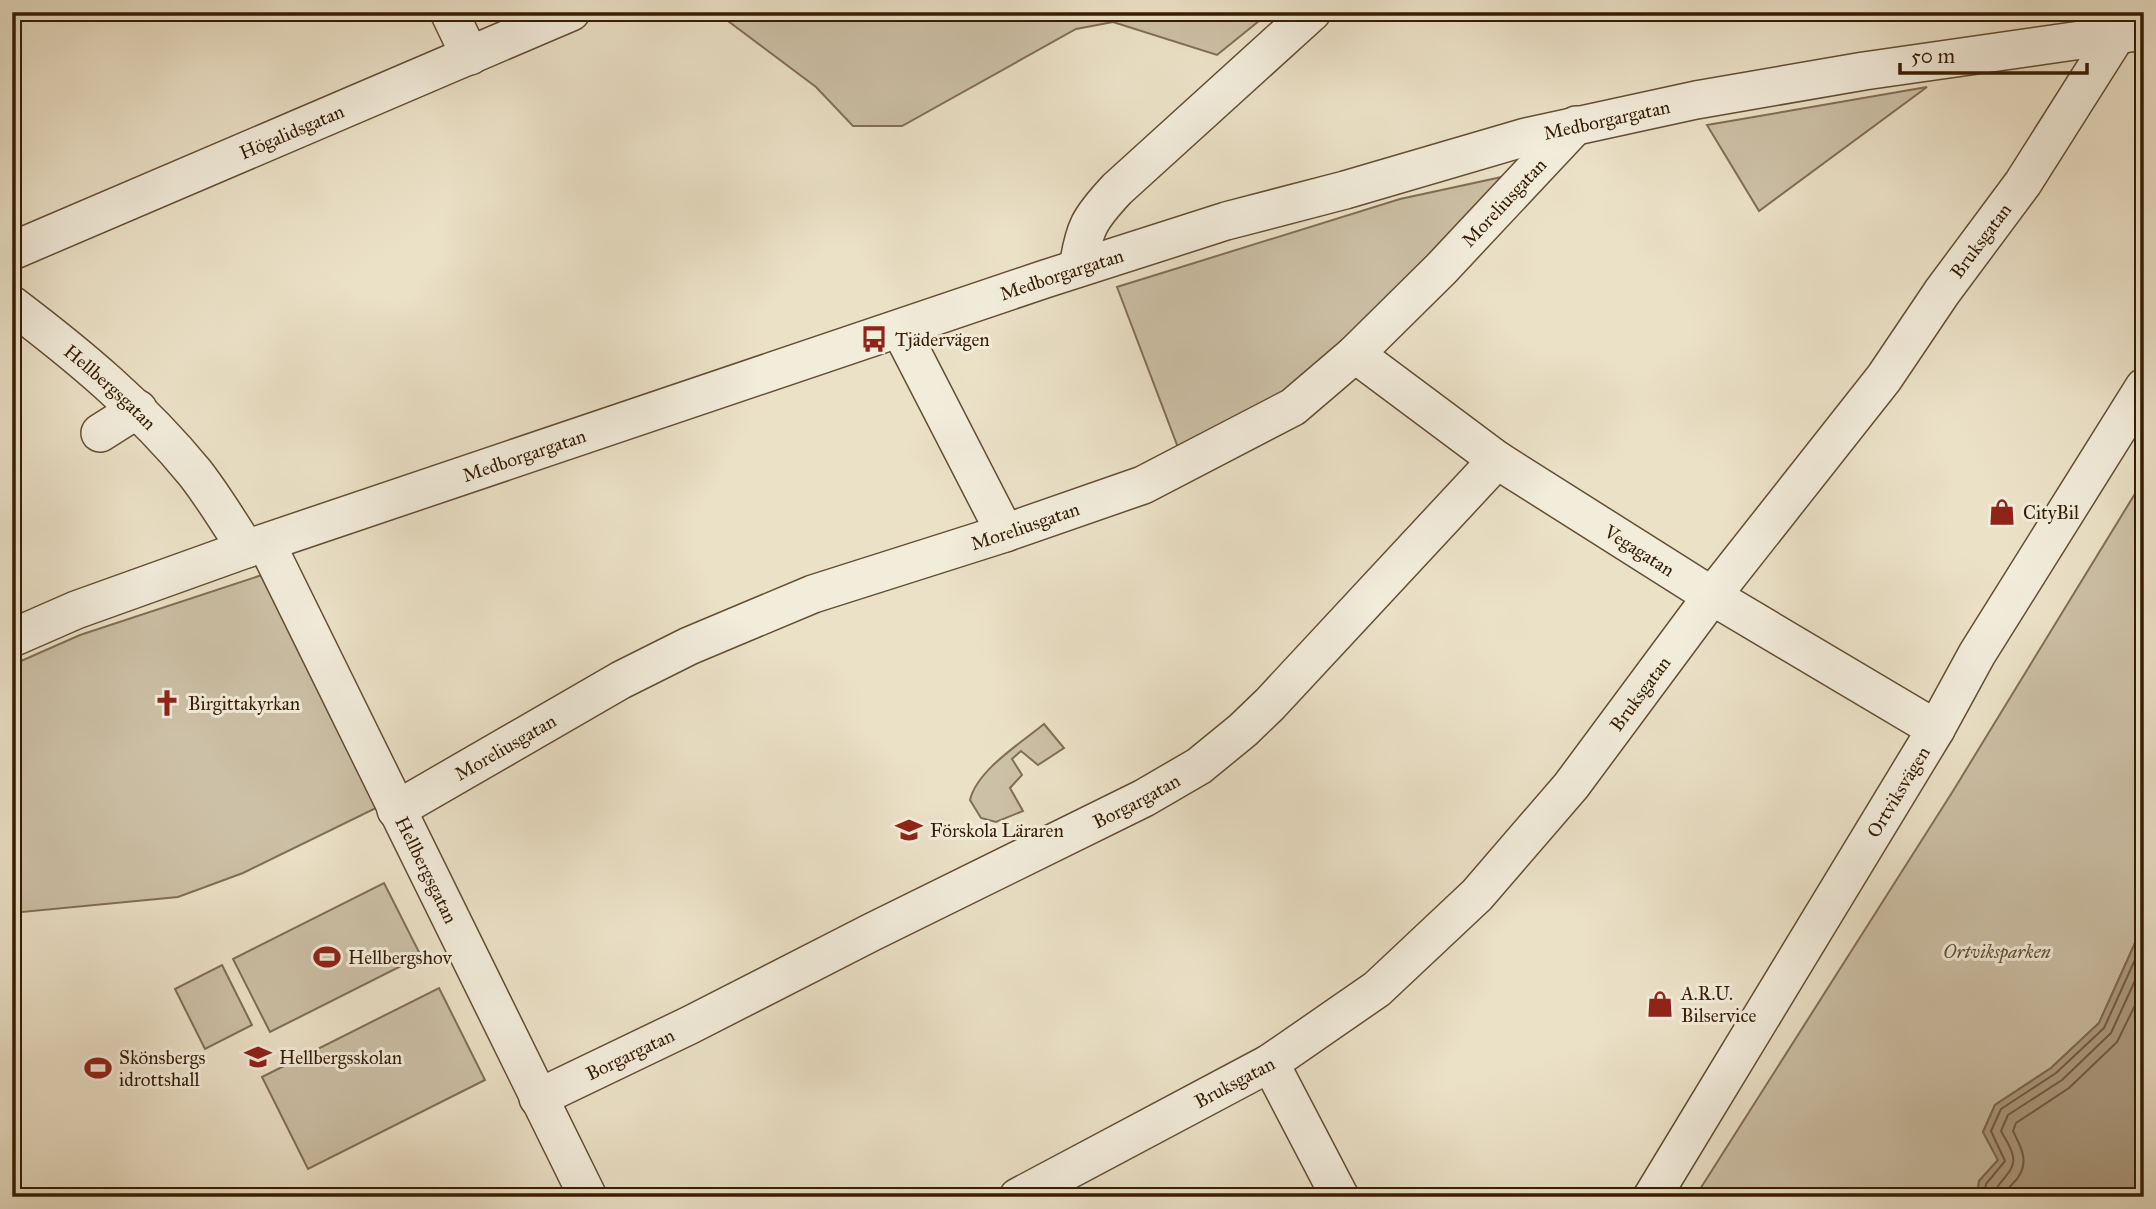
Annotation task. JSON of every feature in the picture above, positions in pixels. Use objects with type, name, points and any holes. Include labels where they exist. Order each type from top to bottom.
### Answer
[{"type":"street","points":[[449,12],[470,56]]},
{"type":"street","name":"Högalidsgatan","points":[[12,251],[571,12]]},
{"type":"street","points":[[1078,268],[1082,240],[1095,213],[1117,189],[1312,12]]},
{"type":"street","name":"Medborgargatan","points":[[12,638],[76,610],[256,546],[1226,220],[1345,190],[1526,137],[1696,100],[1864,71],[2130,34]]},
{"type":"street","name":"Bruksgatan","points":[[1018,1197],[1270,1063],[1377,989],[1477,895],[1571,786],[1712,596],[1884,378],[1942,292],[2130,34]]},
{"type":"street","name":"Moreliusgatan","points":[[396,810],[621,680],[689,646],[813,594],[1005,533],[1143,485],[1293,407],[1355,354],[1441,270],[1576,125]]},
{"type":"street","name":"Hellbergsgatan","points":[[12,305],[138,409],[256,546],[396,810],[588,1197]]},
{"type":"street","points":[[900,329],[1005,533]]},
{"type":"street","name":"Vegagatan","points":[[1355,354],[1497,460],[1712,596],[1936,729]]},
{"type":"street","name":"Ortviksvägen","points":[[1651,1197],[1936,729],[1977,654],[2144,387]]},
{"type":"street","points":[[100,433],[138,409]]},
{"type":"street","name":"Borgargatan","points":[[538,1098],[1079,832],[1199,766],[1270,704],[1497,460]]},
{"type":"street","points":[[1270,1063],[1340,1197]]},
{"type":"green space","points":[[716,12],[1270,12],[1217,55],[1113,22],[1076,29],[902,126],[853,126],[816,87]]},
{"type":"green space","points":[[1927,87],[1759,211],[1707,125]]},
{"type":"green space","points":[[1511,175],[1405,287],[1282,397],[1179,450],[1117,287],[1400,199]]},
{"type":"green space","name":"Ortviksparken","points":[[2144,479],[2144,923],[2099,1023],[2051,1068],[1995,1105],[1983,1132],[1998,1160],[1979,1181],[1977,1197],[1695,1197],[1953,791]]},
{"type":"green space","points":[[262,575],[378,807],[243,873],[178,897],[12,913],[12,665],[80,635]]},
{"type":"green space","points":[[1044,724],[1064,748],[1038,765],[1021,751],[1012,759],[1022,775],[1010,788],[1023,811],[996,822],[981,818],[970,800],[981,778],[1001,758]]},
{"type":"green space","name":"Hellbergshov","points":[[384,883],[421,956],[270,1032],[233,959]]},
{"type":"green space","points":[[222,965],[252,1025],[205,1049],[175,989]]},
{"type":"green space","points":[[439,988],[485,1080],[308,1169],[262,1077]]},
{"type":"water","points":[[2144,923],[2144,1197],[1977,1197],[1979,1181],[1998,1160],[1983,1132],[1995,1105],[2051,1068],[2099,1023]]},
{"type":"place","name":"Tjädervägen","points":[[874,339]]},
{"type":"place","name":"CityBil","points":[[2002,512]]},
{"type":"place","name":"Birgittakyrkan","points":[[167,703]]},
{"type":"place","name":"Förskola Läraren","points":[[909,830]]},
{"type":"place","name":"Hellbergshov","points":[[327,957]]},
{"type":"place","name":"A.R.U. Bilservice","points":[[1660,1004]]},
{"type":"place","name":"Hellbergsskolan","points":[[258,1057]]},
{"type":"place","name":"Skönsbergs idrottshall","points":[[98,1068]]}]
